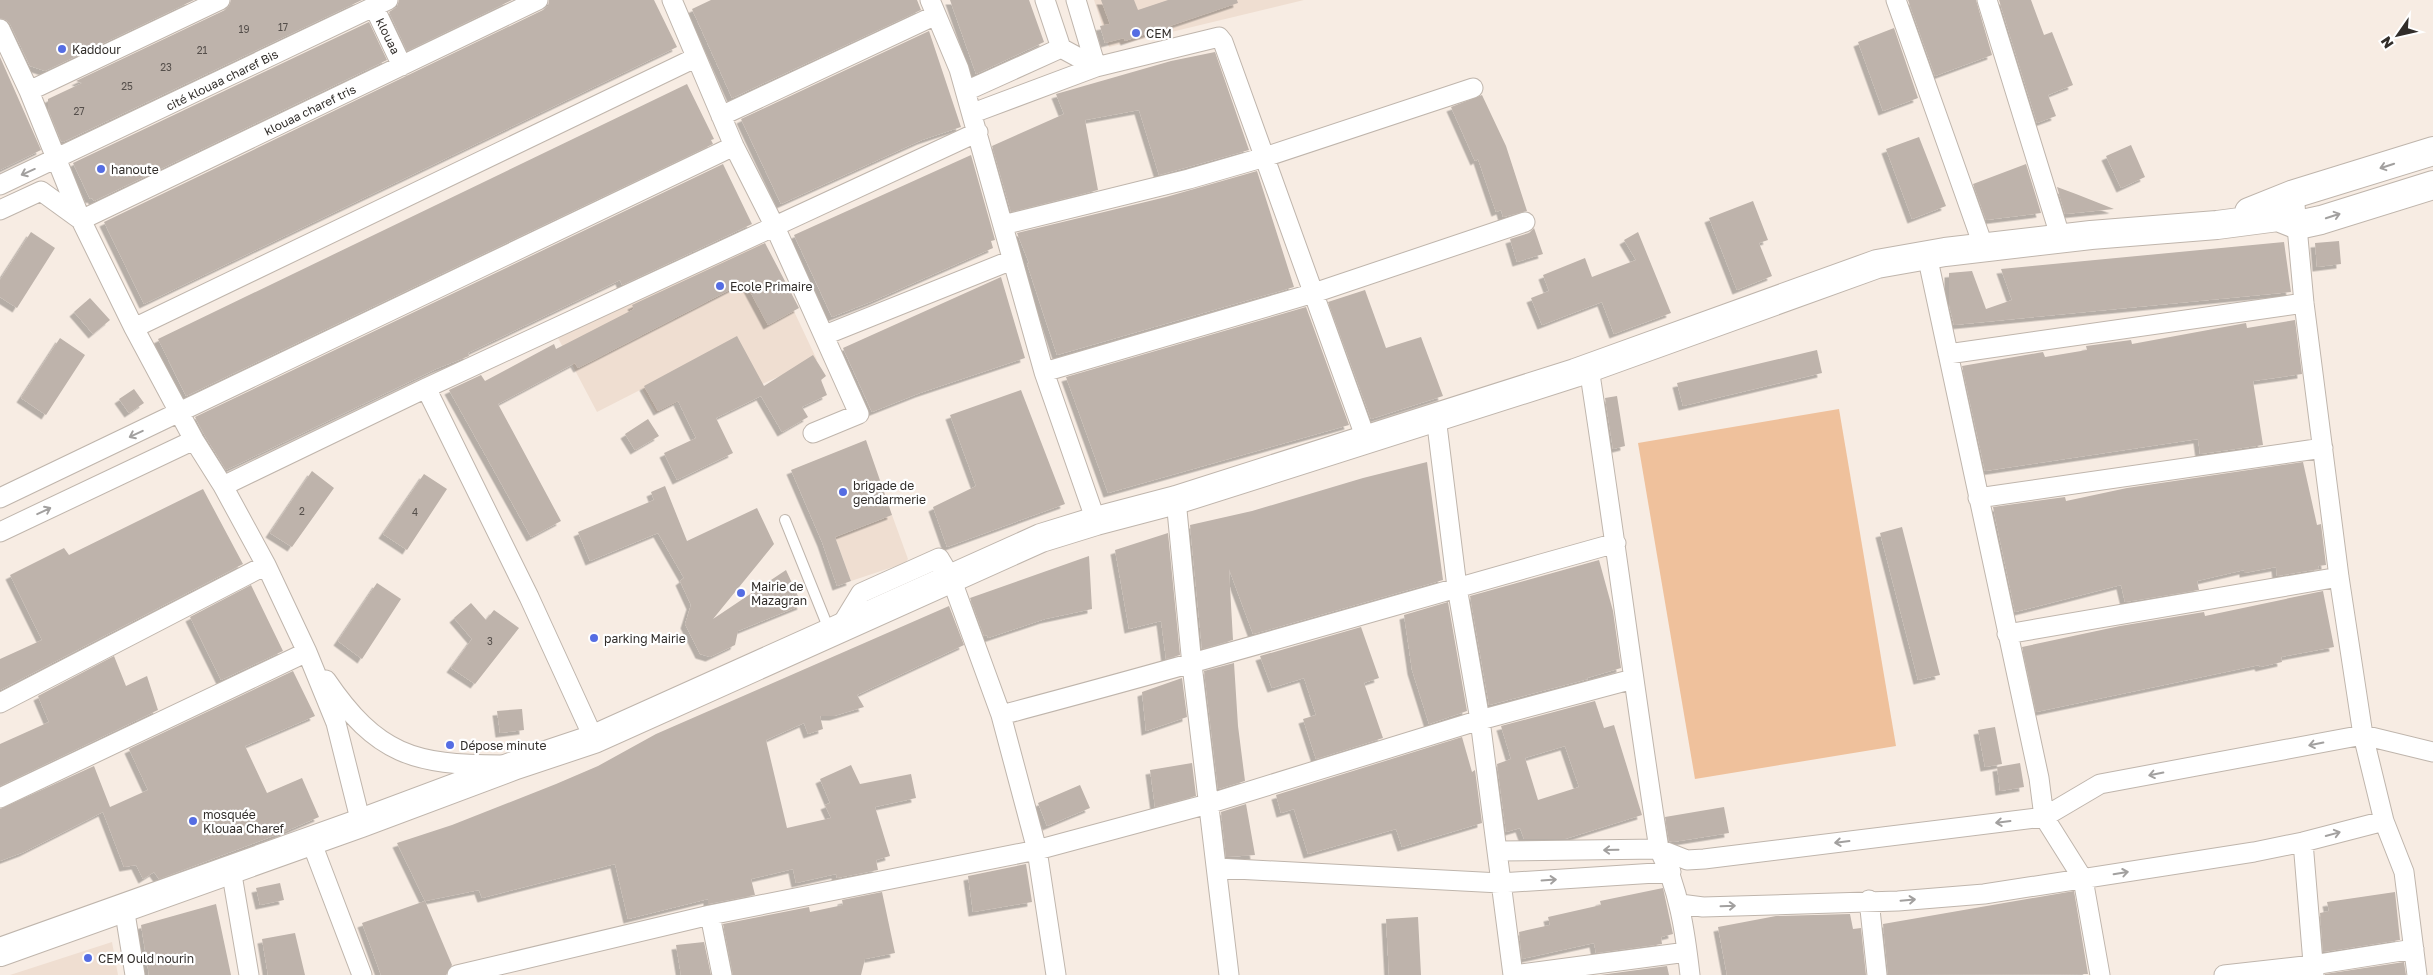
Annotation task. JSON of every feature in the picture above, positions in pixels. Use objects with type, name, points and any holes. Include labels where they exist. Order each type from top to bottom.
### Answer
[{"type":"main road","points":[[2217,225],[2294,194],[2433,151]]},
{"type":"main road","points":[[0,952],[361,823],[516,765],[594,739],[1041,538],[1176,500],[1589,368],[1877,264],[1927,255],[1984,248],[2217,225],[2278,217],[2298,225],[2321,220],[2433,184]]},
{"type":"street","points":[[29,91],[220,0]]},
{"type":"street","name":"klouaa charef tris","points":[[81,220],[538,0]]},
{"type":"street","points":[[1045,0],[1060,48],[1096,67]]},
{"type":"street","points":[[1076,0],[1096,67]]},
{"type":"street","points":[[1896,0],[1984,248]]},
{"type":"street","points":[[1987,0],[2061,239]]},
{"type":"street","points":[[674,1],[695,58],[734,146],[775,227],[859,414],[813,433]]},
{"type":"street","name":"klouaa","points":[[381,3],[402,66]]},
{"type":"street","name":"cité klouaa charef Bis","points":[[0,185],[381,3]]},
{"type":"street","points":[[721,116],[933,8],[959,69],[973,113],[1044,372],[1096,521]]},
{"type":"street","points":[[0,29],[29,91],[81,220],[134,328],[194,440],[223,486],[266,565],[308,652],[336,723],[361,823]]},
{"type":"street","points":[[973,113],[1096,67],[1219,37],[1265,157],[1366,439]]},
{"type":"street","points":[[966,91],[1060,48]]},
{"type":"street","points":[[134,328],[695,58]]},
{"type":"street","points":[[1003,225],[1189,179],[1265,157],[1473,88]]},
{"type":"street","points":[[223,486],[426,388],[978,132]]},
{"type":"street","points":[[0,498],[734,146]]},
{"type":"street","points":[[0,210],[40,191],[81,220]]},
{"type":"street","points":[[2294,194],[2304,303],[2339,577],[2364,735],[2384,821],[2404,872],[2417,975]]},
{"type":"street","points":[[1044,372],[1314,293],[1525,222]]},
{"type":"street","points":[[1927,255],[2038,778],[2044,817],[2083,879],[2100,975]]},
{"type":"street","points":[[825,335],[1012,260]]},
{"type":"street","points":[[1948,354],[2304,303]]},
{"type":"street","points":[[1589,368],[1616,543],[1633,679],[1659,849],[1671,872],[1680,904],[1690,975]]},
{"type":"street","points":[[426,388],[529,597],[594,739]]},
{"type":"street","points":[[1436,417],[1457,587],[1480,720],[1499,851],[1500,883],[1513,975],[1688,952]]},
{"type":"street","points":[[0,532],[194,440]]},
{"type":"street","points":[[1978,498],[2323,448]]},
{"type":"street","points":[[1176,500],[1192,665],[1229,975]]},
{"type":"street","points":[[1001,715],[1192,665],[1457,587],[1616,543]]},
{"type":"street","points":[[0,703],[266,565]]},
{"type":"street","points":[[2007,634],[2339,577]]},
{"type":"street","points":[[951,578],[1001,715],[1037,850],[1056,975]]},
{"type":"street","points":[[308,652],[359,723],[386,744],[409,756],[431,761],[461,765],[516,765]]},
{"type":"street","points":[[0,798],[308,652]]},
{"type":"street","points":[[457,975],[710,915],[1037,850],[1208,804],[1480,720],[1633,679]]},
{"type":"street","points":[[1499,851],[1659,849],[1687,860],[1704,859],[2044,817],[2100,784],[2364,735],[2433,752]]},
{"type":"street","points":[[1680,904],[1703,907],[1869,900],[1898,901],[1984,894],[2254,852],[2303,842],[2384,821]]},
{"type":"street","points":[[311,840],[362,975]]},
{"type":"street","points":[[2303,842],[2314,970]]},
{"type":"street","points":[[1217,868],[1500,883],[1671,872]]},
{"type":"street","points":[[231,869],[249,975]]},
{"type":"street","points":[[1869,900],[1877,975]]},
{"type":"street","points":[[124,907],[135,975]]},
{"type":"street","points":[[710,915],[722,975]]},
{"type":"street","points":[[2224,975],[2314,970],[2414,948]]},
{"type":"lane","points":[[785,520],[834,630]]},
{"type":"shaded area","name":"CEM","points":[[1094,0],[1304,0],[1109,47]]},
{"type":"shaded area","name":"Ecole Primaire","points":[[758,235],[817,360],[760,385],[750,365],[656,413],[642,389],[597,412],[558,338]]},
{"type":"shaded area","points":[[1839,409],[1896,746],[1695,779],[1638,443]]},
{"type":"shaded area","points":[[892,515],[908,559],[905,563],[851,581],[835,537]]},
{"type":"shaded area","name":"CEM Ould nourin","points":[[112,942],[118,975],[10,975]]},
{"type":"building","name":"Kaddour","points":[[0,0],[194,0],[45,71],[30,66],[10,24],[0,18]]},
{"type":"building","points":[[231,0],[362,0],[63,142],[61,141],[48,109],[48,99],[82,83],[76,81],[225,10]]},
{"type":"building","points":[[399,0],[512,0],[407,51],[389,12],[397,7]]},
{"type":"building","points":[[549,0],[654,0],[677,47],[144,304],[104,222],[543,10],[548,6]]},
{"type":"building","points":[[711,0],[917,0],[921,10],[732,98],[692,9]]},
{"type":"building","points":[[950,0],[1029,0],[1044,42],[976,74]]},
{"type":"building","name":"CEM","points":[[1101,0],[1134,0],[1138,10],[1168,0],[1237,0],[1238,3],[1125,41],[1124,38],[1105,43],[1100,26],[1110,24]]},
{"type":"building","points":[[1908,0],[1976,0],[1992,55],[1935,76]]},
{"type":"building","points":[[1999,0],[2031,0],[2044,35],[2052,32],[2073,85],[2048,95],[2056,116],[2037,123]]},
{"type":"building","points":[[369,22],[387,60],[94,201],[92,198],[90,199],[73,163]]},
{"type":"building","points":[[1894,28],[1918,98],[1883,111],[1858,42]]},
{"type":"building","points":[[929,31],[961,127],[922,140],[781,204],[741,119]]},
{"type":"building","points":[[1215,52],[1249,150],[1159,175],[1139,110],[1085,120],[1098,190],[1011,212],[992,146],[1064,114],[1056,94],[1171,61]]},
{"type":"building","points":[[0,57],[41,150],[0,170]]},
{"type":"building","points":[[687,84],[714,139],[711,140],[713,144],[186,396],[158,339]]},
{"type":"building","points":[[1482,95],[1506,146],[1527,211],[1503,217],[1501,210],[1496,212],[1478,159],[1475,161],[1451,107]]},
{"type":"building","points":[[1919,137],[1946,206],[1912,219],[1886,149]]},
{"type":"building","points":[[2131,145],[2145,177],[2121,188],[2106,156]]},
{"type":"building","points":[[971,155],[995,240],[991,241],[993,248],[832,317],[794,235]]},
{"type":"building","points":[[723,164],[752,224],[622,285],[620,280],[468,353],[469,356],[436,369],[226,470],[195,417]]},
{"type":"building","points":[[2026,164],[2041,213],[1986,220],[1973,184]]},
{"type":"building","points":[[1257,171],[1294,287],[1057,355],[1027,264],[1029,263],[1017,233],[1166,197]]},
{"type":"building","points":[[2057,187],[2076,194],[2114,209],[2065,214]]},
{"type":"building","points":[[1753,201],[1768,240],[1759,243],[1772,276],[1737,290],[1709,218]]},
{"type":"building","points":[[1534,228],[1543,254],[1517,262],[1510,239],[1529,233]]},
{"type":"building","points":[[31,232],[55,248],[17,308],[0,297],[0,280]]},
{"type":"building","points":[[1638,232],[1671,313],[1614,334],[1602,302],[1542,325],[1531,298],[1549,291],[1543,275],[1585,258],[1592,277],[1636,260],[1624,240]]},
{"type":"building","points":[[2339,241],[2341,264],[2317,267],[2315,243]]},
{"type":"building","points":[[2284,242],[2291,292],[1954,325],[1949,305],[1949,273],[1972,271],[1986,309],[2012,300],[2001,269]]},
{"type":"building","points":[[765,243],[799,308],[768,325],[745,282],[578,368],[575,363],[498,404],[561,521],[531,537],[449,390],[481,375],[485,381],[554,344],[556,349],[634,309],[632,305]]},
{"type":"building","points":[[1001,277],[1025,358],[920,393],[872,412],[843,348]]},
{"type":"building","points":[[1365,290],[1386,348],[1421,337],[1443,396],[1371,419],[1328,302]]},
{"type":"building","points":[[90,298],[110,320],[93,334],[74,312]]},
{"type":"building","points":[[1306,307],[1349,425],[1108,493],[1066,377]]},
{"type":"building","points":[[2295,320],[2302,374],[2253,381],[2263,445],[2200,454],[2198,439],[1985,471],[1962,366],[2043,352],[2045,357],[2087,350],[2086,346],[2131,340],[2132,344],[2246,323],[2247,328]]},
{"type":"building","points":[[737,336],[764,386],[813,355],[826,376],[821,380],[827,395],[802,407],[808,417],[782,432],[761,396],[716,418],[733,453],[677,480],[664,453],[696,438],[678,401],[658,411],[644,386]]},
{"type":"building","points":[[60,338],[85,355],[46,415],[21,398]]},
{"type":"building","points":[[1817,350],[1822,373],[1683,406],[1677,383]]},
{"type":"building","points":[[134,389],[144,403],[129,413],[119,399]]},
{"type":"building","points":[[1021,390],[1065,504],[947,547],[933,507],[976,486],[950,415]]},
{"type":"building","points":[[1617,396],[1625,446],[1613,449],[1605,398]]},
{"type":"building","points":[[648,419],[659,436],[635,450],[625,434]]},
{"type":"building","name":"brigade de gendarmerie","points":[[866,440],[892,515],[835,537],[851,581],[837,586],[822,542],[791,470]]},
{"type":"building","points":[[1427,462],[1443,580],[1253,634],[1229,569],[1233,640],[1202,649],[1190,525],[1252,511],[1363,478]]},
{"type":"building","points":[[2303,462],[2317,525],[2321,524],[2326,565],[2318,566],[2319,569],[2277,576],[2276,567],[2244,573],[2244,570],[2197,581],[2199,590],[2125,602],[2121,585],[2015,612],[1993,507],[2065,497],[2066,501],[2127,488]]},
{"type":"building","points":[[312,471],[334,488],[292,547],[270,533]]},
{"type":"building","points":[[424,474],[447,489],[407,550],[383,534]]},
{"type":"building","name":"Mairie de Mazagran","points":[[665,486],[687,541],[757,508],[774,544],[713,619],[786,570],[802,605],[738,631],[735,645],[710,657],[700,654],[685,624],[691,605],[680,581],[684,578],[658,533],[590,561],[578,532],[654,500],[651,492]]},
{"type":"building","points":[[203,489],[243,564],[0,690],[0,659],[42,640],[10,575],[64,548],[69,555]]},
{"type":"building","points":[[1902,527],[1940,675],[1918,680],[1880,533]]},
{"type":"building","points":[[1168,533],[1180,655],[1166,659],[1161,621],[1129,629],[1115,550]]},
{"type":"building","points":[[1089,556],[1092,609],[1045,619],[988,638],[987,635],[984,636],[970,598]]},
{"type":"building","points":[[1599,560],[1613,611],[1621,668],[1588,679],[1489,705],[1470,596]]},
{"type":"building","points":[[377,583],[401,599],[362,659],[338,641]]},
{"type":"building","points":[[251,585],[283,651],[221,680],[190,617]]},
{"type":"building","points":[[2323,591],[2334,647],[2281,657],[2282,662],[2260,667],[2259,665],[2036,712],[2022,647],[2120,626],[2204,612],[2205,616]]},
{"type":"building","points":[[1448,602],[1467,711],[1429,724],[1412,670],[1404,615]]},
{"type":"building","points":[[471,603],[486,620],[494,610],[519,628],[475,684],[451,668],[472,639],[454,618]]},
{"type":"building","points":[[949,606],[964,645],[857,695],[864,707],[834,716],[820,716],[823,729],[808,734],[804,723],[766,740],[787,828],[831,818],[825,805],[830,803],[820,779],[851,765],[860,784],[911,774],[916,798],[875,807],[890,856],[876,860],[878,870],[837,878],[836,874],[796,883],[793,869],[751,879],[755,895],[708,904],[708,899],[628,919],[615,864],[482,898],[479,890],[425,901],[397,843],[452,825],[598,766],[656,734]]},
{"type":"building","points":[[1361,627],[1379,678],[1364,683],[1383,738],[1316,759],[1303,719],[1316,715],[1304,678],[1272,688],[1260,656]]},
{"type":"building","points":[[114,656],[126,686],[147,676],[158,710],[0,786],[0,744],[49,722],[38,696]]},
{"type":"building","points":[[1234,663],[1238,726],[1245,781],[1218,789],[1204,671]]},
{"type":"building","points":[[293,671],[315,716],[245,746],[267,793],[302,778],[319,817],[159,879],[154,872],[143,879],[136,865],[124,867],[103,812],[24,852],[0,861],[0,809],[94,766],[110,807],[148,790],[129,749]]},
{"type":"building","points":[[1182,678],[1187,717],[1146,731],[1142,692]]},
{"type":"building","points":[[1595,701],[1604,728],[1614,725],[1642,815],[1565,839],[1524,839],[1520,828],[1506,832],[1497,764],[1511,759],[1501,726]],"holes":[[[1565,746],[1579,787],[1538,800],[1525,758]]]},
{"type":"building","points":[[522,709],[524,730],[500,733],[497,711]]},
{"type":"building","points":[[1995,727],[2002,764],[1985,767],[1978,730]]},
{"type":"building","points":[[1462,737],[1472,772],[1475,770],[1482,823],[1402,847],[1396,829],[1308,854],[1294,809],[1281,813],[1276,795]]},
{"type":"building","points":[[1192,763],[1196,796],[1155,807],[1150,770]]},
{"type":"building","points":[[2020,763],[2024,787],[2000,791],[1997,767]]},
{"type":"building","points":[[1080,785],[1090,808],[1047,826],[1038,803]]},
{"type":"building","points":[[1246,804],[1255,855],[1226,857],[1221,812]]},
{"type":"building","points":[[1724,807],[1729,833],[1673,842],[1669,841],[1665,817]]},
{"type":"building","points":[[1026,864],[1032,902],[973,912],[968,876]]},
{"type":"building","points":[[280,883],[284,900],[260,905],[256,888]]},
{"type":"building","points":[[1663,888],[1673,934],[1661,937],[1662,944],[1596,953],[1594,943],[1522,959],[1519,932],[1550,925],[1548,917],[1601,905],[1600,901]]},
{"type":"building","points":[[2074,891],[2088,974],[1888,975],[1883,924]]},
{"type":"building","points":[[882,892],[895,953],[865,959],[861,975],[733,975],[723,924],[809,907],[810,912],[843,905],[842,900]]},
{"type":"building","points":[[2395,892],[2400,940],[2323,952],[2320,913],[2329,911],[2327,902]]},
{"type":"building","points":[[425,901],[452,965],[446,975],[381,975],[362,923]]},
{"type":"building","points":[[216,904],[231,975],[149,975],[141,925]]},
{"type":"building","points":[[1850,914],[1853,929],[1861,928],[1866,975],[1727,975],[1718,927],[1776,916]]},
{"type":"building","points":[[1418,917],[1421,975],[1389,975],[1386,919]]},
{"type":"building","points":[[295,933],[305,975],[268,975],[262,939]]},
{"type":"building","points":[[704,942],[711,975],[681,975],[676,945]]},
{"type":"building","points":[[2404,962],[2406,975],[2325,975],[2325,974]]},
{"type":"building","points":[[1667,966],[1669,975],[1600,975]]},
{"type":"place","name":"CEM","points":[[1136,33]]},
{"type":"place","name":"Kaddour","points":[[62,49]]},
{"type":"place","name":"hanoute","points":[[101,169]]},
{"type":"place","name":"Ecole Primaire","points":[[720,286]]},
{"type":"place","name":"brigade de gendarmerie","points":[[843,492]]},
{"type":"place","name":"Mairie de Mazagran","points":[[741,593]]},
{"type":"place","name":"parking Mairie","points":[[594,638]]},
{"type":"place","name":"Dépose minute","points":[[450,745]]},
{"type":"place","name":"mosquée Klouaa Charef","points":[[193,821]]},
{"type":"place","name":"CEM Ould nourin","points":[[88,958]]}]
